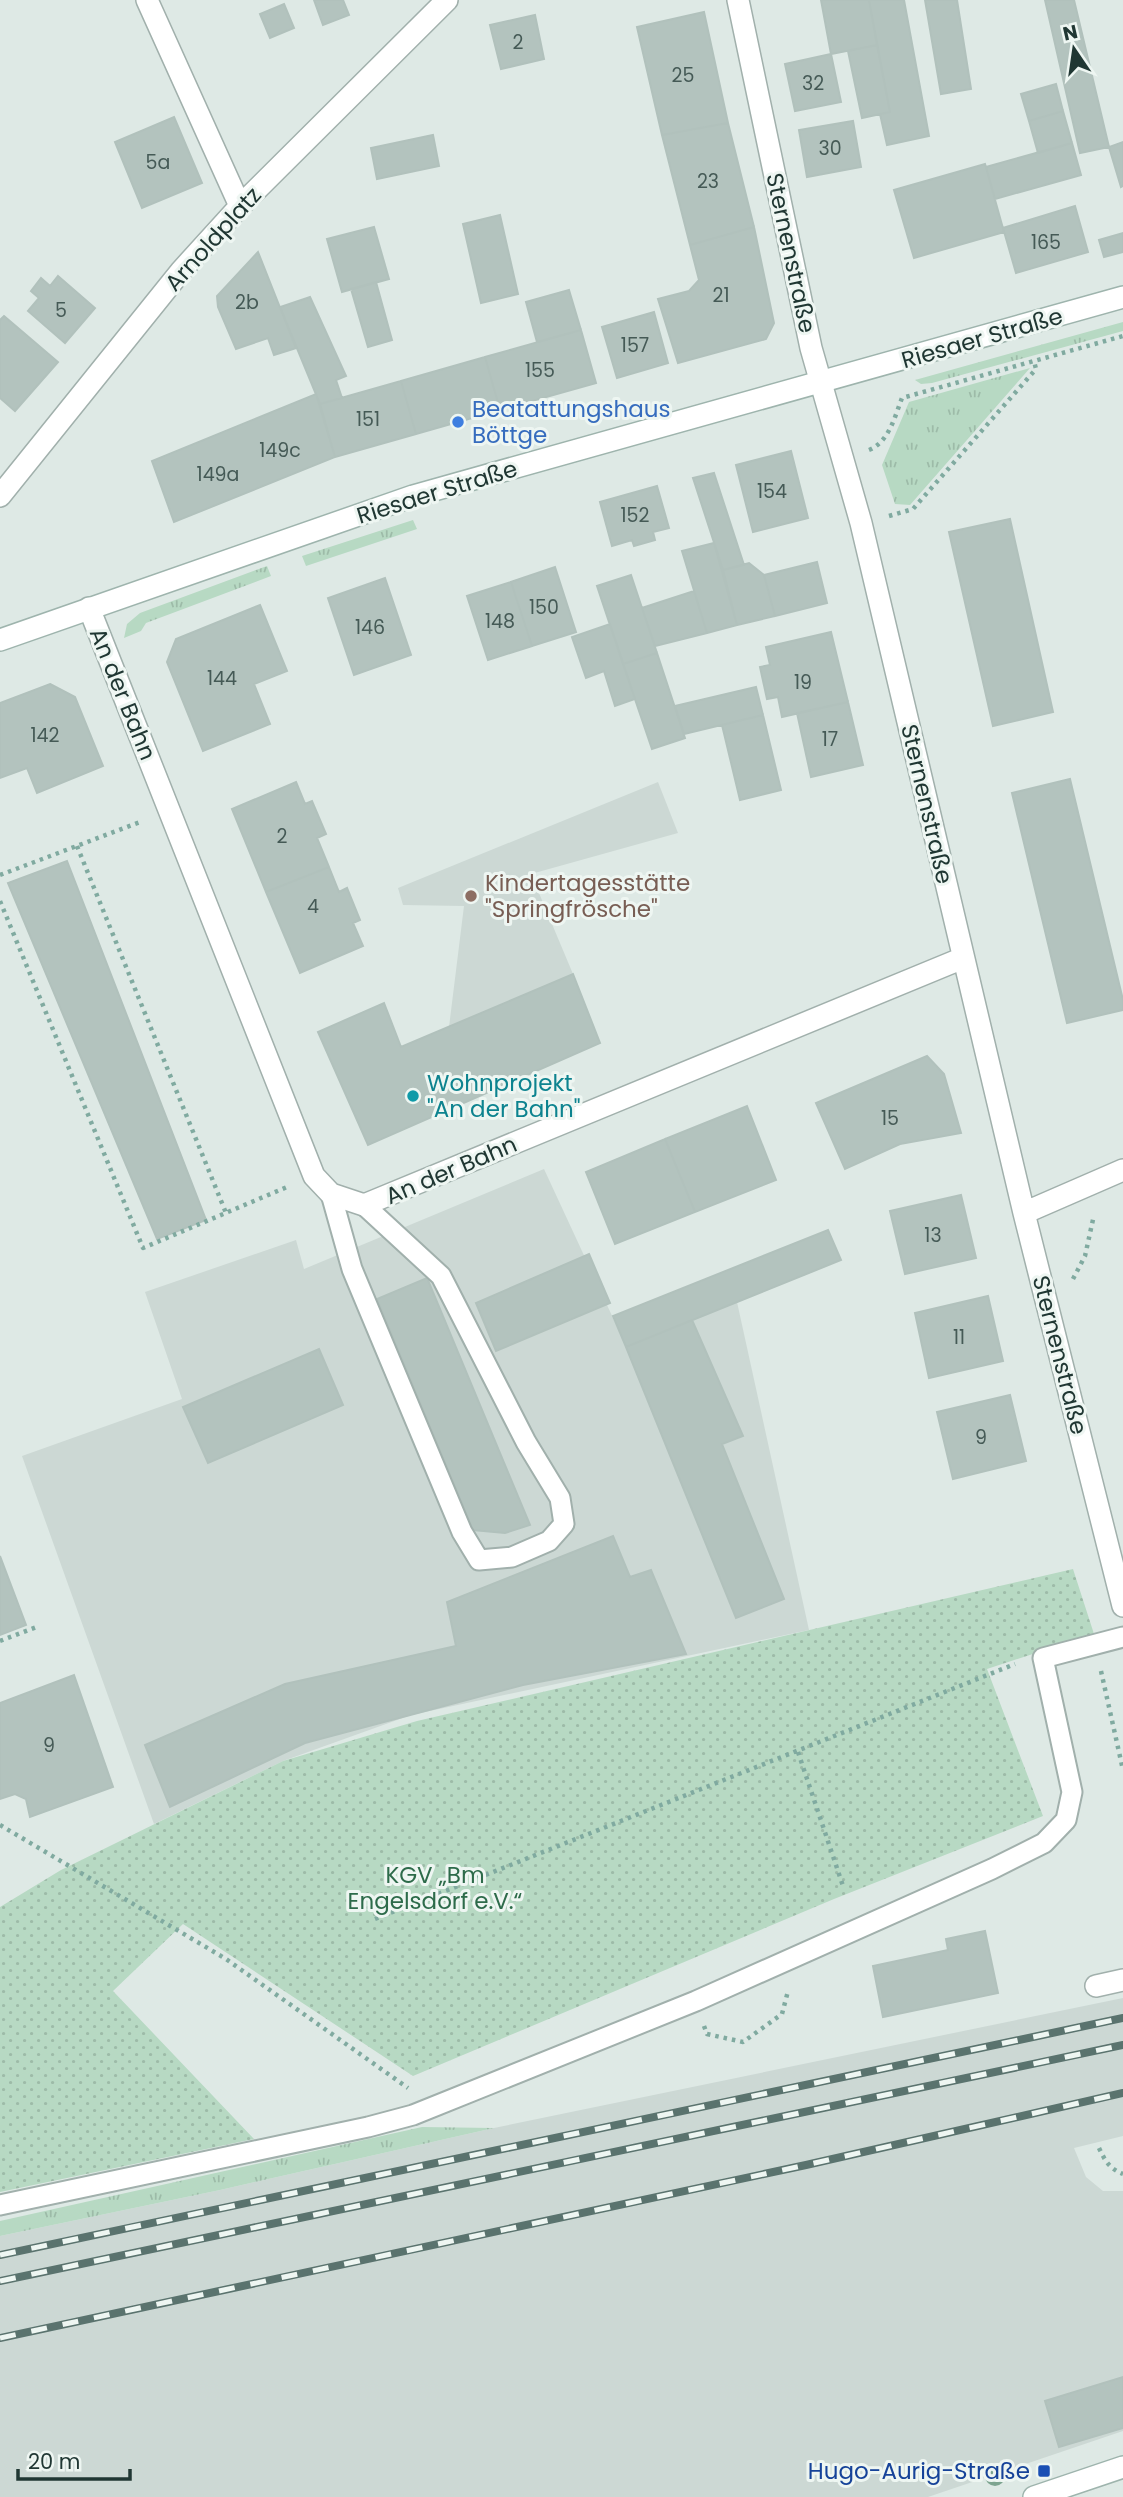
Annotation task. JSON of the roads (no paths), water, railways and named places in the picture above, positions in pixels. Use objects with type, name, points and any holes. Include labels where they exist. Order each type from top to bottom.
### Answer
[{"type":"street","points":[[147,0],[240,206]]},
{"type":"street","name":"Arnoldplatz","points":[[0,496],[181,271],[240,206],[447,0]]},
{"type":"street","name":"Sternenstraße","points":[[738,0],[811,348],[861,523],[962,958],[1123,1606]]},
{"type":"street","name":"Riesaer Straße","points":[[0,640],[413,496],[1123,298]]},
{"type":"street","name":"An der Bahn","points":[[89,608],[314,1176],[331,1194],[364,1206],[962,958]]},
{"type":"street","points":[[1024,1213],[1123,1170]]},
{"type":"street","points":[[1096,1986],[1123,1980]]},
{"type":"street","points":[[1034,2497],[1122,2469]]},
{"type":"lane","points":[[331,1194],[352,1269],[462,1532],[480,1560],[512,1557],[549,1541],[564,1524],[560,1499],[526,1442],[441,1276],[364,1206]]},
{"type":"lane","points":[[0,2205],[414,2115],[696,2001],[1045,1843],[1066,1820],[1072,1792],[1043,1658],[1123,1637]]},
{"type":"railway","points":[[0,2255],[1123,2018]]},
{"type":"railway","points":[[0,2281],[1123,2045]]},
{"type":"railway","points":[[0,2338],[806,2165],[1123,2093]]},
{"type":"place","name":"Beatattungshaus Böttge","points":[[458,422]]},
{"type":"place","name":"Kindertagesstätte \"Springfrösche\"","points":[[471,896]]},
{"type":"place","name":"Wohnprojekt \"An der Bahn\"","points":[[413,1096]]},
{"type":"place","name":"Hugo-Aurig-Straße","points":[[1044,2471]]},
{"type":"park label","name":"KGV „Bm Engelsdorf e.V.“","points":[[435,1888]]}]
